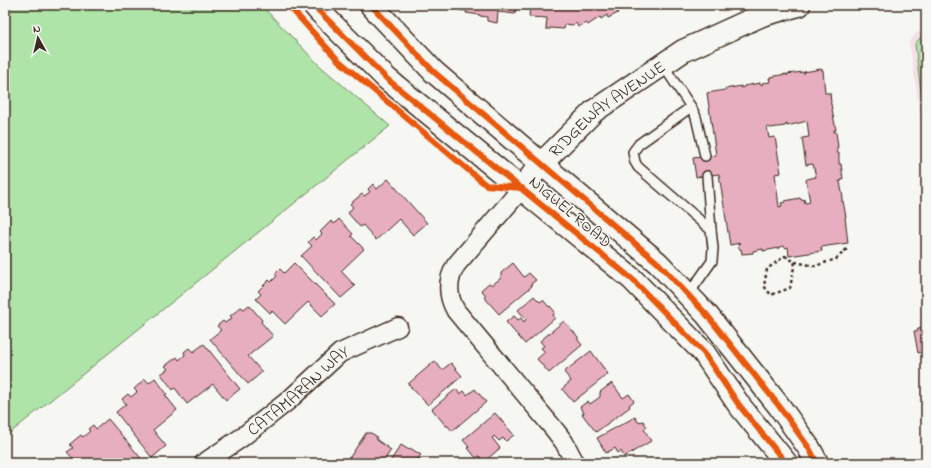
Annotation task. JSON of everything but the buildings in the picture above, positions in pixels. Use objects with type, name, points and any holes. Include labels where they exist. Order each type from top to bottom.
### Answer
[{"type":"main road","name":"NIGUEL ROAD","points":[[314,5],[387,79],[522,188],[632,280],[704,353],[739,405],[786,463]]},
{"type":"main road","name":"NIGUEL ROAD","points":[[371,5],[434,72],[658,263],[707,315],[779,406],[809,448],[817,463]]},
{"type":"main road","name":"RIDGEWAY AVENUE","points":[[522,188],[542,163],[594,111],[663,64],[683,51],[762,15],[798,5]]},
{"type":"street","name":"RIDGEWAY AVENUE","points":[[522,188],[456,265],[450,279],[449,294],[452,305],[456,311],[554,429],[564,442],[575,463]]},
{"type":"street","name":"CATAMARAN WAY","points":[[204,463],[242,438],[289,400],[340,353],[398,327]]},
{"type":"lane","points":[[663,64],[696,117],[705,156]]},
{"type":"lane","points":[[691,107],[639,144],[633,152],[635,162],[638,167],[711,230]]},
{"type":"lane","points":[[688,295],[712,261],[713,248],[707,176]]},
{"type":"path","points":[[795,262],[790,288],[771,295],[764,286],[767,269],[785,256],[795,262],[815,266],[836,259],[847,249]]},
{"type":"shaded area","points":[[926,29],[926,152],[909,41],[918,32]]},
{"type":"green space","points":[[5,5],[261,5],[319,65],[390,126],[5,437]]},
{"type":"green space","points":[[926,34],[926,131],[915,44]]},
{"type":"cycle path","points":[[288,5],[338,60],[486,185],[522,188]]},
{"type":"cycle path","points":[[314,5],[387,79],[632,279],[704,353],[739,405],[786,463]]},
{"type":"cycle path","points":[[371,5],[434,72],[658,263],[707,315],[779,406],[809,448],[817,463]]}]
